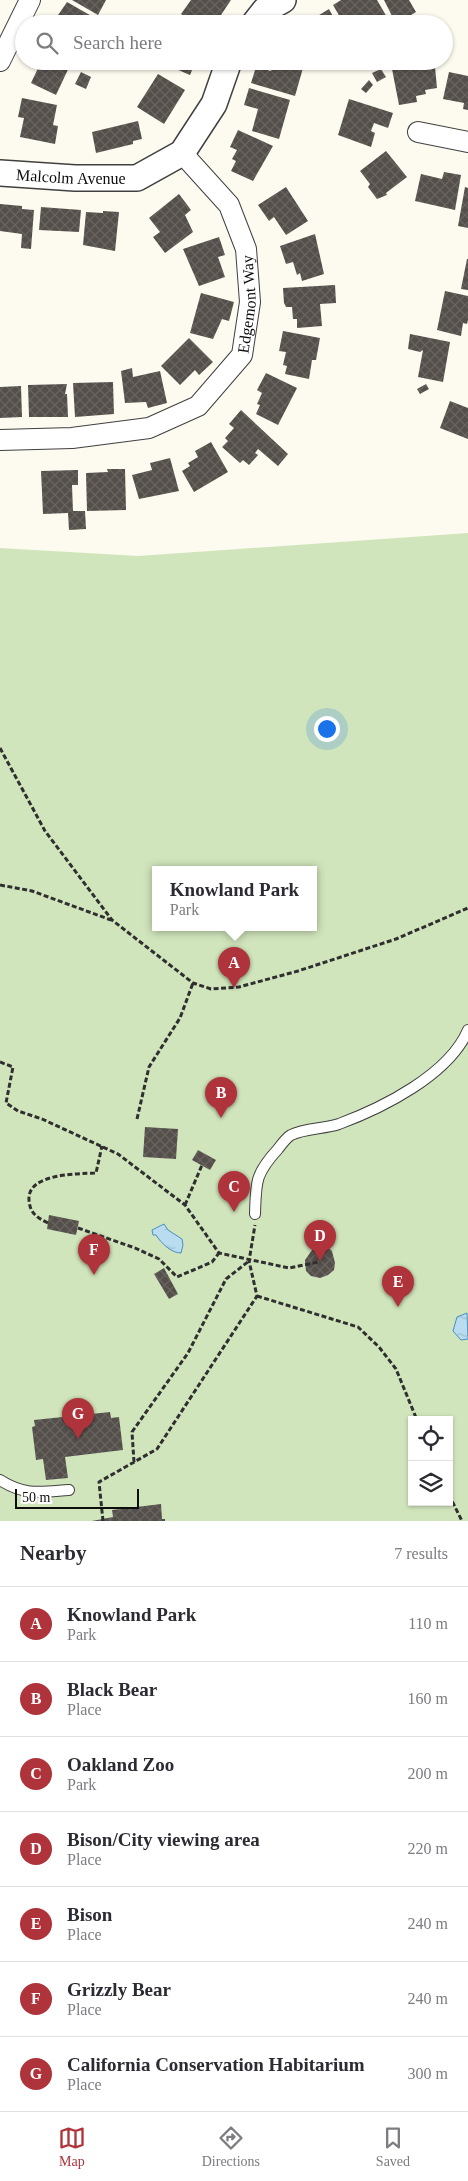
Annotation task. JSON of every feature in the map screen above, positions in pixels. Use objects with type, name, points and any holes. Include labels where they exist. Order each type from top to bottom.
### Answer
[{"type":"street","points":[[23,15],[30,0]]},
{"type":"street","points":[[261,15],[265,10],[283,0]]},
{"type":"street","points":[[0,61],[15,30]]},
{"type":"street","name":"Malcolm Avenue","points":[[0,173],[75,178],[138,178],[182,153],[214,104],[226,70]]},
{"type":"street","points":[[418,132],[468,142]]},
{"type":"street","name":"Edgemont Way","points":[[0,440],[72,438],[149,428],[198,406],[242,355],[250,302],[246,248],[229,205],[182,153]]},
{"type":"lane","points":[[255,1214],[258,1178],[261,1168],[290,1136],[337,1124],[378,1108],[428,1077],[448,1059],[468,1030]]},
{"type":"lane","points":[[0,1480],[12,1488],[28,1493],[69,1490]]},
{"type":"path","points":[[0,748],[46,831],[112,920],[193,983],[211,989],[239,986],[298,971],[396,939],[468,908]]},
{"type":"path","points":[[0,885],[32,890],[112,920]]},
{"type":"path","points":[[137,1118],[149,1067],[180,1018],[193,983]]},
{"type":"path","points":[[0,1062],[13,1067],[6,1103],[18,1111],[42,1119],[118,1154],[185,1205],[219,1253],[249,1261],[289,1268],[319,1262]]},
{"type":"path","points":[[48,1223],[37,1217],[30,1210],[29,1196],[36,1185],[45,1178],[96,1173],[102,1146]]},
{"type":"path","points":[[185,1205],[202,1165]]},
{"type":"path","points":[[103,1521],[99,1482],[157,1449],[258,1296],[249,1261],[255,1236],[255,1214]]},
{"type":"path","points":[[78,1228],[135,1248],[159,1259],[177,1277],[212,1262],[219,1253]]},
{"type":"path","points":[[134,1462],[132,1432],[188,1353],[203,1327],[226,1278],[249,1261]]},
{"type":"path","points":[[258,1296],[358,1327],[379,1347],[396,1369],[415,1416]]},
{"type":"path","points":[[453,1502],[462,1521]]},
{"type":"green space","points":[[468,533],[468,1521],[0,1521],[0,548],[138,556]]},
{"type":"water","points":[[164,1224],[168,1230],[182,1239],[181,1253],[170,1249],[156,1235],[153,1235],[152,1230]]},
{"type":"water","points":[[467,1313],[468,1339],[461,1340],[453,1331],[457,1317]]},
{"type":"building","points":[[72,0],[106,0],[98,15]]},
{"type":"building","points":[[191,0],[231,0],[221,15],[181,14]]},
{"type":"building","points":[[341,0],[377,0],[386,15],[339,15],[333,5]]},
{"type":"building","points":[[384,0],[409,0],[416,12],[411,15],[392,15]]},
{"type":"building","points":[[67,2],[90,15],[58,15]]},
{"type":"building","points":[[329,9],[332,15],[319,15]]},
{"type":"building","points":[[37,70],[68,70],[56,95],[31,83]]},
{"type":"building","points":[[178,70],[192,70],[190,75]]},
{"type":"building","points":[[255,70],[302,70],[295,96],[251,83]]},
{"type":"building","points":[[382,70],[386,77],[377,82],[372,73]]},
{"type":"building","points":[[392,70],[435,70],[437,88],[425,90],[426,94],[416,96],[417,102],[399,105]]},
{"type":"building","points":[[81,72],[91,77],[86,89],[75,84]]},
{"type":"building","points":[[449,72],[468,76],[468,110],[463,109],[464,103],[443,99]]},
{"type":"building","points":[[158,74],[185,90],[164,124],[137,107]]},
{"type":"building","points":[[369,80],[373,85],[366,93],[361,89]]},
{"type":"building","points":[[249,88],[290,100],[279,139],[252,131],[258,109],[244,105]]},
{"type":"building","points":[[22,98],[57,105],[53,125],[58,126],[55,144],[20,137],[24,118],[18,117]]},
{"type":"building","points":[[349,99],[393,113],[388,128],[374,123],[371,131],[375,133],[371,147],[338,135]]},
{"type":"building","points":[[138,121],[142,139],[133,141],[133,144],[96,153],[92,132]]},
{"type":"building","points":[[238,130],[273,146],[253,181],[231,171],[236,161],[232,159],[237,150],[230,147]]},
{"type":"building","points":[[386,151],[407,177],[386,193],[387,195],[377,199],[368,187],[370,184],[360,171]]},
{"type":"building","points":[[444,172],[461,175],[455,210],[415,201],[421,174],[442,179]]},
{"type":"building","points":[[286,187],[308,221],[286,235],[274,217],[269,221],[258,205]]},
{"type":"building","points":[[465,187],[468,188],[468,228],[458,226]]},
{"type":"building","points":[[179,194],[191,210],[185,215],[193,232],[165,253],[153,237],[160,232],[149,218]]},
{"type":"building","points":[[0,204],[22,206],[22,209],[34,210],[31,249],[21,248],[22,234],[0,231]]},
{"type":"building","points":[[41,207],[81,210],[79,232],[39,230]]},
{"type":"building","points":[[103,211],[119,212],[115,251],[83,245],[86,212],[103,213]]},
{"type":"building","points":[[315,234],[324,274],[302,281],[300,273],[297,275],[293,262],[286,264],[280,246]]},
{"type":"building","points":[[219,237],[225,255],[218,257],[225,277],[199,286],[183,249]]},
{"type":"building","points":[[468,259],[468,290],[461,289]]},
{"type":"building","points":[[335,285],[336,303],[320,304],[322,326],[297,328],[297,319],[293,319],[292,307],[286,307],[284,303],[283,288]]},
{"type":"building","points":[[445,291],[468,296],[468,320],[467,324],[463,323],[461,336],[437,330]]},
{"type":"building","points":[[201,293],[234,302],[229,321],[222,319],[213,339],[190,333]]},
{"type":"building","points":[[283,331],[320,338],[316,360],[312,360],[309,379],[285,374],[287,366],[283,365],[286,352],[279,351]]},
{"type":"building","points":[[410,334],[450,342],[443,382],[418,377],[423,350],[420,352],[408,349]]},
{"type":"building","points":[[189,338],[213,362],[199,375],[195,370],[180,385],[161,366]]},
{"type":"building","points":[[132,368],[133,377],[160,371],[167,403],[148,408],[146,402],[125,403],[121,371]]},
{"type":"building","points":[[266,373],[297,388],[278,425],[256,414],[260,405],[257,404],[262,393],[257,390]]},
{"type":"building","points":[[113,382],[114,414],[75,417],[73,383]]},
{"type":"building","points":[[67,384],[65,394],[67,394],[68,417],[29,417],[28,385]]},
{"type":"building","points":[[426,384],[429,389],[420,394],[417,389]]},
{"type":"building","points":[[21,386],[22,417],[0,418],[0,387]]},
{"type":"building","points":[[450,401],[468,408],[468,439],[440,428]]},
{"type":"building","points":[[241,410],[288,454],[278,466],[258,449],[255,453],[258,455],[249,465],[243,460],[240,463],[222,447],[228,441],[225,438],[234,428],[229,424]]},
{"type":"building","points":[[211,442],[228,472],[194,492],[182,471],[190,466],[188,463],[198,457],[195,451]]},
{"type":"building","points":[[170,458],[179,491],[139,499],[132,475],[152,470],[150,463]]},
{"type":"building","points":[[107,469],[125,469],[126,510],[87,511],[86,473],[108,472]]},
{"type":"building","points":[[78,470],[78,485],[72,485],[73,511],[85,511],[86,529],[69,530],[68,513],[43,514],[41,471]]},
{"type":"building","points":[[145,1127],[178,1129],[176,1159],[143,1157]]},
{"type":"building","points":[[198,1150],[216,1160],[210,1170],[192,1160]]},
{"type":"building","points":[[49,1215],[79,1221],[76,1235],[47,1229]]},
{"type":"building","points":[[316,1243],[326,1245],[332,1251],[335,1263],[334,1270],[320,1278],[311,1276],[306,1271],[305,1260],[312,1250],[316,1249]]},
{"type":"building","points":[[164,1268],[178,1294],[169,1299],[154,1274]]},
{"type":"building","points":[[110,1412],[111,1418],[119,1417],[123,1450],[65,1457],[68,1478],[46,1480],[43,1459],[36,1460],[32,1427],[35,1426],[34,1420]]},
{"type":"building","points":[[161,1504],[162,1519],[165,1519],[165,1521],[92,1521],[113,1517],[112,1510]]},
{"type":"place","name":"Knowland Park","points":[[234,988]]},
{"type":"place","name":"Black Bear","points":[[221,1118]]},
{"type":"place","name":"Oakland Zoo","points":[[234,1212]]},
{"type":"place","name":"Bison/City viewing area","points":[[320,1261]]},
{"type":"place","name":"Grizzly Bear","points":[[94,1275]]},
{"type":"place","name":"Bison","points":[[398,1307]]},
{"type":"place","name":"California Conservation Habitarium","points":[[78,1439]]}]
